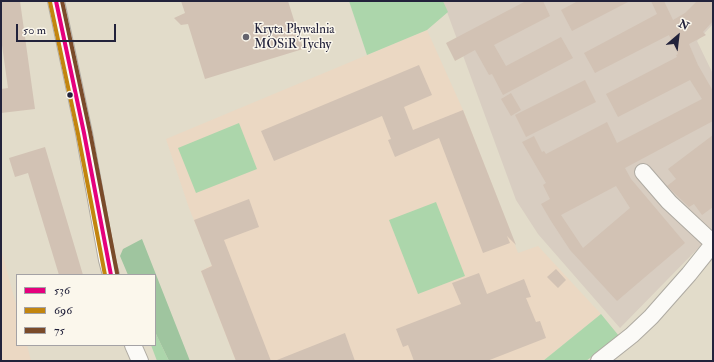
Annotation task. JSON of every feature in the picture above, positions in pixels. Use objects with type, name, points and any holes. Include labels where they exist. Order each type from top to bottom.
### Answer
[{"type":"street","points":[[56,1],[84,133],[106,260],[111,274]]},
{"type":"street","points":[[599,361],[632,335],[651,317],[713,244],[670,202],[643,172]]},
{"type":"street","points":[[133,346],[140,361]]},
{"type":"shaded area","points":[[443,1],[713,1],[713,24],[697,41],[713,74],[713,233],[620,328],[538,234],[516,200]]},
{"type":"shaded area","points":[[427,30],[463,110],[518,253],[538,246],[601,314],[543,361],[236,361],[201,271],[212,265],[189,208],[166,139]]},
{"type":"shaded area","points":[[1,249],[16,304],[16,346],[27,346],[31,361],[1,361]]},
{"type":"green space","points":[[349,1],[443,1],[448,12],[427,30],[367,55]]},
{"type":"green space","points":[[239,123],[257,169],[196,193],[178,148]]},
{"type":"green space","points":[[436,202],[465,276],[418,294],[389,220]]},
{"type":"green space","points":[[142,239],[156,274],[128,274],[120,256],[123,249]]},
{"type":"green space","points":[[156,275],[190,361],[169,361],[156,334]]},
{"type":"green space","points":[[601,314],[619,336],[586,361],[543,361]]},
{"type":"green space","points":[[156,334],[169,361],[157,361],[151,346],[156,346]]},
{"type":"building","points":[[1,1],[20,1],[35,109],[1,113],[1,89],[8,88],[1,38]]},
{"type":"building","name":"Kryta Pływalnia MOSiR Tychy","points":[[181,1],[288,1],[303,49],[205,79],[188,24],[181,25],[174,18],[185,13]]},
{"type":"building","points":[[526,1],[543,1],[550,16],[494,45],[506,66],[561,37],[573,58],[503,95],[492,74],[489,75],[475,50],[455,61],[446,43]]},
{"type":"building","points":[[578,1],[630,1],[572,31],[561,10]]},
{"type":"building","points":[[651,1],[664,1],[673,20],[685,13],[697,1],[713,1],[713,21],[703,32],[706,35],[689,44],[698,65],[713,91],[713,121],[625,168],[631,179],[685,243],[617,301],[570,250],[551,221],[541,204],[550,199],[543,185],[546,183],[522,142],[534,136],[542,152],[544,151],[546,154],[607,122],[617,143],[702,99],[690,80],[618,117],[606,94],[677,57],[676,55],[678,54],[669,35],[595,73],[584,53],[657,14]],"holes":[[[616,186],[630,208],[583,248],[561,215]]]},
{"type":"building","points":[[419,65],[432,95],[404,107],[413,130],[463,110],[516,245],[507,236],[510,243],[483,253],[439,138],[395,157],[388,140],[391,139],[382,116],[274,161],[261,131]]},
{"type":"building","points":[[585,80],[596,102],[526,137],[515,115]]},
{"type":"building","points":[[511,93],[521,110],[511,116],[501,99]]},
{"type":"building","points":[[713,135],[713,207],[702,215],[694,204],[689,207],[667,186],[676,179],[668,169]]},
{"type":"building","points":[[45,147],[83,274],[59,274],[28,173],[15,177],[9,158]]},
{"type":"building","points":[[249,199],[259,227],[224,240],[271,361],[236,361],[201,271],[212,266],[194,220]]},
{"type":"building","points":[[556,269],[566,280],[558,288],[547,277]]},
{"type":"building","points":[[479,273],[487,294],[524,279],[531,297],[526,298],[536,322],[540,321],[546,338],[487,361],[414,361],[408,345],[403,347],[396,329],[461,304],[452,283]]},
{"type":"building","points":[[345,333],[355,361],[277,361],[277,360]]},
{"type":"transit line","name":"536","points":[[56,1],[84,133],[111,274]]},
{"type":"transit line","name":"75","points":[[62,1],[90,132],[117,273]]},
{"type":"transit line","name":"696","points":[[50,2],[78,134],[105,274]]},
{"type":"place","name":"Kryta Pływalnia MOSiR Tychy","points":[[246,37]]}]
